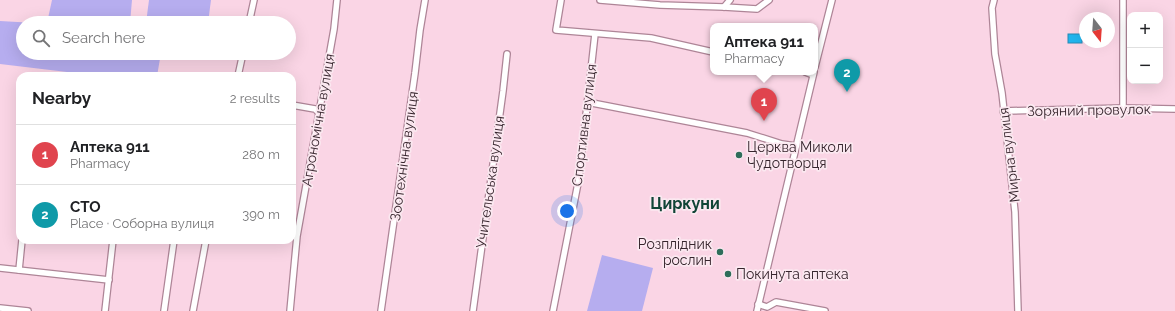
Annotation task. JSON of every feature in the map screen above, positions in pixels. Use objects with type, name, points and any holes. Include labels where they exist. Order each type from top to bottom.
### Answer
[{"type":"street","points":[[251,16],[254,0]]},
{"type":"street","name":"Агрономічна вулиця","points":[[290,311],[297,236],[338,0]]},
{"type":"street","name":"Зоотехнічна вулиця","points":[[381,311],[416,73],[420,30],[425,0]]},
{"type":"street","points":[[562,0],[556,30],[651,38],[710,51]]},
{"type":"street","points":[[600,0],[757,10],[769,0]]},
{"type":"street","points":[[655,0],[660,5]]},
{"type":"street","points":[[724,7],[730,0]]},
{"type":"street","points":[[818,55],[832,0]]},
{"type":"street","name":"Мирна вулиця","points":[[994,0],[992,8],[992,30],[1015,212],[1018,311]]},
{"type":"street","points":[[1123,0],[1123,108]]},
{"type":"street","name":"Спортивна вулиця","points":[[553,311],[579,178],[595,34]]},
{"type":"street","name":"Учительська вулиця","points":[[473,311],[503,91],[506,54]]},
{"type":"street","points":[[239,72],[241,60]]},
{"type":"street","points":[[757,311],[813,75]]},
{"type":"street","points":[[587,102],[747,133],[782,144],[796,146]]},
{"type":"street","points":[[296,106],[315,109],[318,113]]},
{"type":"street","name":"Зоряний провулок","points":[[1003,111],[1123,108],[1175,109]]},
{"type":"street","points":[[19,270],[22,244]]},
{"type":"street","points":[[105,311],[113,244]]},
{"type":"street","points":[[164,311],[173,244]]},
{"type":"street","points":[[193,311],[205,244]]},
{"type":"street","points":[[0,268],[109,280]]},
{"type":"street","points":[[758,304],[767,307],[776,302],[825,311]]},
{"type":"street","points":[[0,308],[28,311]]},
{"type":"shaded area","points":[[52,0],[132,0],[131,16],[49,16]]},
{"type":"shaded area","points":[[149,0],[211,0],[209,16],[147,16]]},
{"type":"shaded area","points":[[0,21],[16,22],[16,60],[160,60],[158,72],[67,72],[0,64]]},
{"type":"shaded area","points":[[602,255],[653,268],[642,311],[587,311]]},
{"type":"water","points":[[1068,34],[1079,34],[1079,43],[1068,43]]},
{"type":"place","name":"СТО","points":[[847,92]]},
{"type":"place","name":"Аптека 911","points":[[764,121]]},
{"type":"place","name":"Церква Миколи Чудотворця","points":[[739,155]]},
{"type":"place","name":"Розплідник рослин","points":[[720,252]]},
{"type":"place","name":"Покинута аптека","points":[[728,274]]},
{"type":"district","name":"Циркуни","points":[[685,203]]}]
